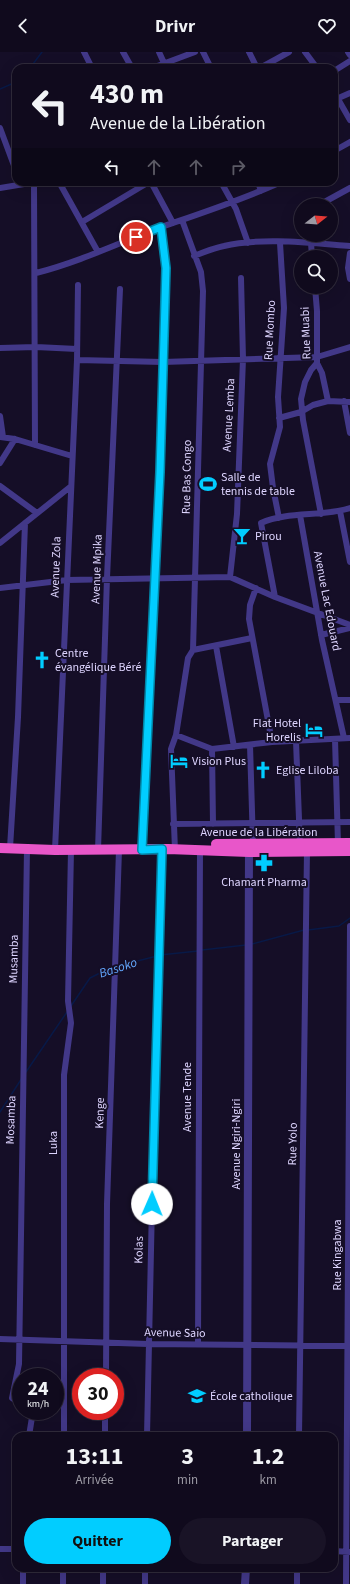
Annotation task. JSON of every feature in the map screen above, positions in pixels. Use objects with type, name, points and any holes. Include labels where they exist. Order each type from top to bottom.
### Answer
[{"type":"highway","name":"Avenue de la Libération","points":[[303,848],[350,843]]},
{"type":"highway","name":"Avenue de la Libération","points":[[170,849],[200,850],[251,847]]},
{"type":"highway","name":"Avenue de la Libération","points":[[5,848],[55,850],[142,850],[251,847],[350,851]]},
{"type":"street","points":[[84,52],[90,64]]},
{"type":"street","points":[[124,52],[130,64]]},
{"type":"street","points":[[159,52],[164,64],[195,52]]},
{"type":"street","points":[[203,52],[209,64]]},
{"type":"street","points":[[249,52],[256,64]]},
{"type":"street","points":[[266,64],[289,52]]},
{"type":"street","points":[[305,52],[314,64]]},
{"type":"street","points":[[338,68],[350,61]]},
{"type":"street","points":[[338,98],[350,93]]},
{"type":"street","points":[[338,102],[350,120]]},
{"type":"street","points":[[0,128],[12,160]]},
{"type":"street","points":[[338,149],[350,142]]},
{"type":"street","points":[[0,188],[12,185]]},
{"type":"street","points":[[35,186],[35,444]]},
{"type":"street","points":[[61,186],[98,252]]},
{"type":"street","points":[[82,222],[143,186]]},
{"type":"street","points":[[152,186],[173,223]]},
{"type":"street","points":[[223,186],[232,202],[248,243]]},
{"type":"street","points":[[259,186],[261,192]]},
{"type":"street","points":[[36,273],[63,266],[161,227],[261,192],[273,186]]},
{"type":"street","points":[[332,198],[350,188]]},
{"type":"street","name":"Rue Bas Congo","points":[[173,824],[171,749],[176,735],[188,658],[193,650],[203,291],[201,272],[182,220]]},
{"type":"street","points":[[142,850],[160,472],[166,268],[161,227]]},
{"type":"street","points":[[194,256],[224,246],[248,243],[311,243],[350,246]]},
{"type":"street","name":"Rue Mombo","points":[[279,518],[270,464],[279,434],[280,358],[284,308],[280,243]]},
{"type":"street","points":[[311,243],[312,250]]},
{"type":"street","points":[[350,253],[348,268],[350,279]]},
{"type":"street","name":"Avenue Lemba","points":[[230,577],[237,514],[243,359],[241,278]]},
{"type":"street","name":"Avenue Zola","points":[[55,850],[70,487],[77,360],[78,285]]},
{"type":"street","name":"Avenue Mpika","points":[[98,850],[107,578],[120,289]]},
{"type":"street","name":"Rue Muabi","points":[[316,294],[317,360],[322,373],[328,402]]},
{"type":"street","points":[[0,348],[36,347],[77,349]]},
{"type":"street","points":[[77,360],[163,362],[280,358],[317,360],[350,347]]},
{"type":"street","points":[[317,360],[310,370],[305,382],[301,399],[301,412],[321,514]]},
{"type":"street","points":[[279,418],[301,412],[313,405],[328,402],[347,401],[350,433]]},
{"type":"street","points":[[0,416],[2,437],[35,444],[72,456]]},
{"type":"street","points":[[0,463],[15,439]]},
{"type":"street","points":[[0,486],[37,513]]},
{"type":"street","points":[[0,543],[70,487]]},
{"type":"street","points":[[275,597],[260,525],[263,522],[279,518],[321,514],[350,508]]},
{"type":"street","points":[[340,511],[349,547],[350,562]]},
{"type":"street","name":"Avenue Lac Edouard","points":[[300,515],[321,635],[336,700],[347,738]]},
{"type":"street","points":[[5,848],[18,717],[25,523]]},
{"type":"street","points":[[0,588],[67,580],[107,578],[195,576],[230,577],[275,597],[350,626]]},
{"type":"street","points":[[256,588],[250,605],[249,619],[272,742]]},
{"type":"street","points":[[321,635],[350,626]]},
{"type":"street","points":[[193,650],[252,638]]},
{"type":"street","points":[[216,646],[234,747]]},
{"type":"street","points":[[336,700],[350,700]]},
{"type":"street","points":[[176,735],[212,749],[296,740],[347,738]]},
{"type":"street","points":[[335,739],[338,844]]},
{"type":"street","name":"Rue Yolo","points":[[296,740],[298,823],[303,848],[301,1345],[299,1432]]},
{"type":"street","points":[[250,745],[253,824],[251,847]]},
{"type":"street","points":[[212,749],[213,824]]},
{"type":"street","points":[[173,824],[350,822]]},
{"type":"street","name":"Kolas","points":[[147,1432],[148,1344],[159,950],[173,824]]},
{"type":"street","name":"Avenue Ngiri-Ngiri","points":[[247,1432],[249,935],[251,847]]},
{"type":"street","name":"Musamba","points":[[24,1070],[27,849]]},
{"type":"street","name":"Luka","points":[[64,1432],[64,1075],[71,1019],[68,1001],[71,850]]},
{"type":"street","name":"Kenge","points":[[106,1368],[107,1204],[119,850]]},
{"type":"street","name":"Avenue Tende","points":[[198,1344],[198,958],[200,850]]},
{"type":"street","name":"Rue Kingabwa","points":[[346,1584],[349,1552],[350,926]]},
{"type":"street","name":"Mosamba","points":[[18,1368],[24,1070]]},
{"type":"street","name":"Avenue Saio","points":[[0,1339],[148,1344],[349,1346]]},
{"type":"street","points":[[30,1432],[32,1420]]},
{"type":"street","points":[[105,1420],[105,1432]]},
{"type":"street","points":[[0,1549],[12,1549]]},
{"type":"street","points":[[338,1551],[349,1552]]},
{"type":"street","points":[[23,1572],[23,1584]]},
{"type":"street","points":[[63,1572],[63,1584]]},
{"type":"street","points":[[103,1572],[103,1584]]},
{"type":"street","points":[[145,1572],[145,1584]]},
{"type":"street","points":[[245,1584],[246,1572]]},
{"type":"street","points":[[297,1572],[297,1584]]},
{"type":"waterway","points":[[33,64],[42,52]]},
{"type":"waterway","points":[[0,89],[12,84]]},
{"type":"waterway","name":"Basoko","points":[[308,930],[339,926],[350,918]]},
{"type":"waterway","name":"Basoko","points":[[252,944],[304,930]]},
{"type":"waterway","name":"Basoko","points":[[202,950],[246,945]]},
{"type":"waterway","name":"Basoko","points":[[160,955],[198,951]]},
{"type":"waterway","name":"Basoko","points":[[118,966],[157,956]]},
{"type":"waterway","name":"Basoko","points":[[71,1006],[90,978],[112,967]]},
{"type":"waterway","name":"Basoko","points":[[26,1072],[67,1012]]},
{"type":"waterway","name":"Basoko","points":[[0,1112],[22,1078]]},
{"type":"place","name":"Salle de tennis de table","points":[[208,484]]},
{"type":"place","name":"Pirou","points":[[242,536]]},
{"type":"place","name":"Centre évangélique Béré","points":[[42,660]]},
{"type":"place","name":"Flat Hotel Horelis","points":[[314,730]]},
{"type":"place","name":"Vision Plus","points":[[179,761]]},
{"type":"place","name":"Eglise Liloba","points":[[263,770]]},
{"type":"place","name":"Chamart Pharma","points":[[264,863]]},
{"type":"place","name":"École catholique","points":[[197,1396]]},
{"type":"route","points":[[136,237],[161,227],[166,268],[160,472],[142,850],[162,849],[152,1204]]}]
